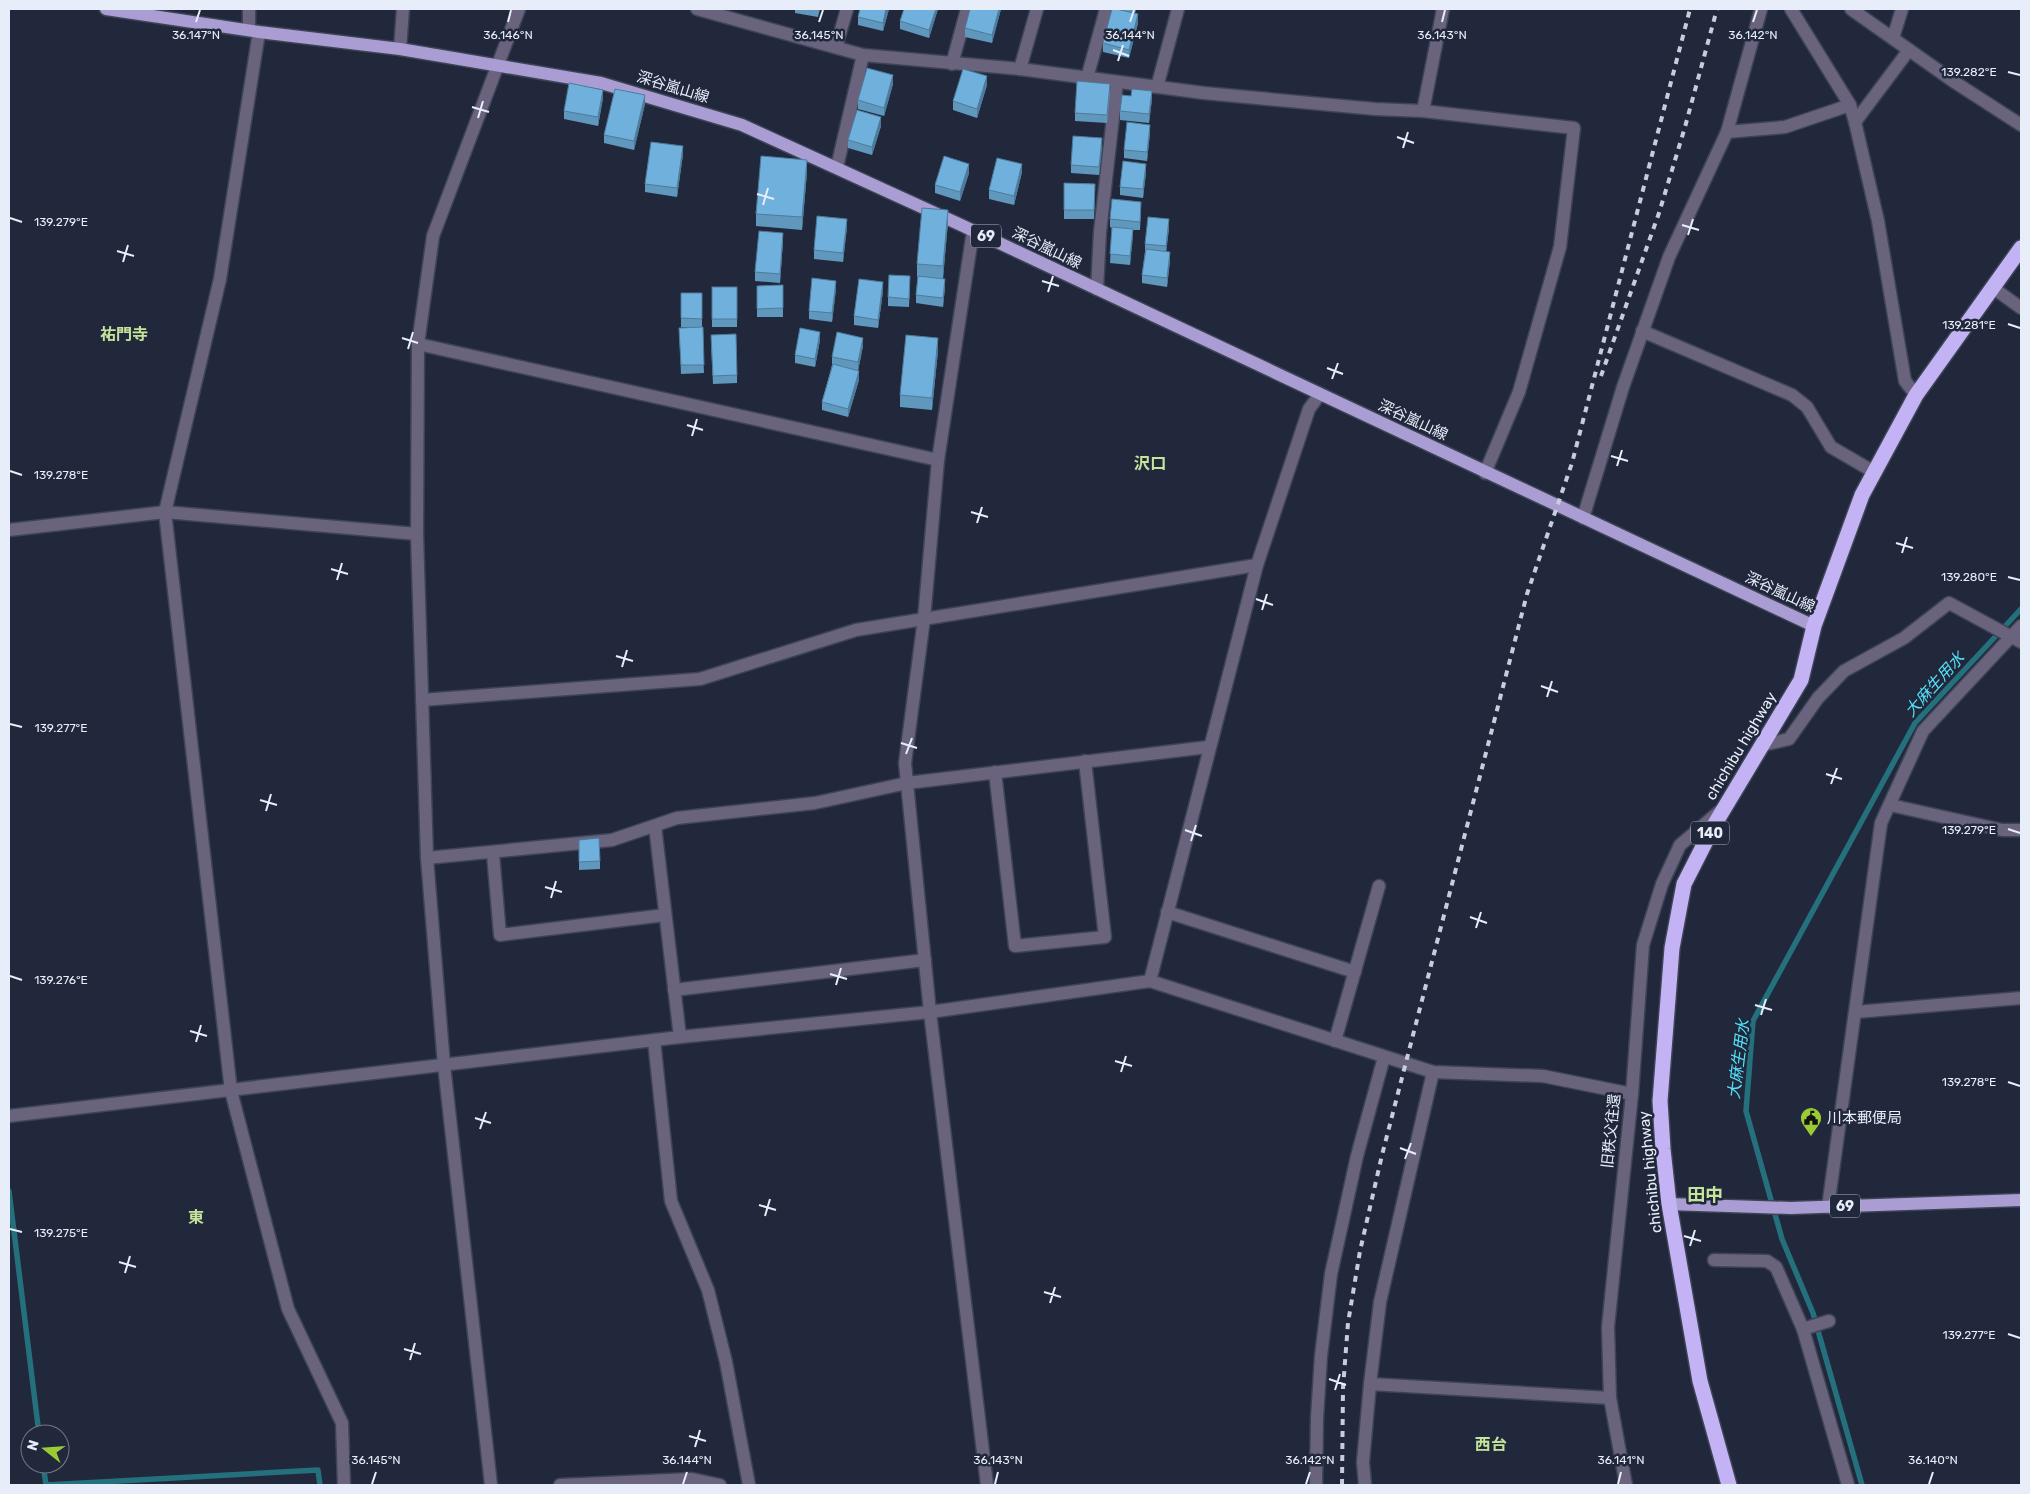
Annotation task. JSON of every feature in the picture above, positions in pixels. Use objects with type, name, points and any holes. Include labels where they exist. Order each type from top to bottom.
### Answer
[{"type":"highway","name":"chichibu highway","points":[[1729,1485],[1700,1380],[1668,1204],[1660,1101],[1672,948],[1684,884],[1713,827],[1801,680],[1814,626],[1862,495],[1874,472],[1916,395],[2021,248]]},
{"type":"main road","name":"深谷嵐山線","points":[[106,9],[254,31],[400,48],[496,64],[601,83],[732,122],[837,167],[1814,626]]},
{"type":"main road","name":"69","points":[[1668,1204],[1791,1208],[2021,1200]]},
{"type":"street","points":[[249,9],[254,31],[220,279],[165,512],[231,1091],[288,1309],[342,1423],[344,1485]]},
{"type":"street","points":[[400,48],[403,9]]},
{"type":"street","points":[[491,1485],[444,1065],[427,858],[417,534],[418,344],[433,236],[496,64],[519,9]]},
{"type":"street","points":[[697,9],[737,14],[863,55],[1020,69],[1157,87],[1375,109],[1423,111],[1574,128],[1560,247],[1519,392],[1486,473]]},
{"type":"street","points":[[836,47],[847,9]]},
{"type":"street","points":[[952,64],[967,9]]},
{"type":"street","points":[[1020,69],[1037,9]]},
{"type":"street","points":[[1086,78],[1106,9]]},
{"type":"street","points":[[1157,87],[1178,9]]},
{"type":"street","points":[[1423,111],[1444,9]]},
{"type":"street","points":[[1583,518],[1623,387],[1669,257],[1727,132],[1760,9]]},
{"type":"street","points":[[1791,9],[1850,105],[1878,221],[1905,381],[1916,395]]},
{"type":"street","points":[[1851,9],[2021,125]]},
{"type":"street","points":[[1893,38],[1902,9]]},
{"type":"street","points":[[1855,122],[1909,50]]},
{"type":"street","points":[[837,167],[863,55]]},
{"type":"street","points":[[1096,290],[1100,232],[1117,82]]},
{"type":"street","points":[[1727,132],[1784,127],[1850,105]]},
{"type":"street","points":[[974,231],[938,460],[924,619],[905,763],[930,1012],[988,1485]]},
{"type":"street","points":[[1992,288],[2021,308]]},
{"type":"street","points":[[1642,331],[1792,396],[1807,407],[1831,447],[1874,472]]},
{"type":"street","points":[[418,344],[938,460]]},
{"type":"street","points":[[1150,981],[1208,747],[1256,565],[1309,409],[1320,394]]},
{"type":"street","points":[[9,530],[165,512],[417,534]]},
{"type":"street","points":[[422,700],[700,679],[856,630],[1256,565]]},
{"type":"street","points":[[1763,745],[1789,739],[1818,698],[1844,671],[1904,638],[1948,603],[2017,639]]},
{"type":"street","points":[[1828,1207],[1881,823],[1923,731],[2017,639],[2021,626]]},
{"type":"street","points":[[427,858],[493,854],[612,840],[677,818],[815,803],[907,783],[1208,747]]},
{"type":"street","points":[[995,772],[1016,946],[1105,937],[1085,761]]},
{"type":"street","points":[[1890,805],[2002,830],[2021,830]]},
{"type":"street","name":"旧秩父往還","points":[[1626,1485],[1610,1398],[1608,1327],[1632,1094],[1643,945],[1662,884],[1680,845],[1726,806]]},
{"type":"street","points":[[656,826],[680,1038]]},
{"type":"street","points":[[493,854],[500,935],[665,915]]},
{"type":"street","points":[[1335,1041],[1380,886]]},
{"type":"street","points":[[1167,912],[1355,972]]},
{"type":"street","points":[[674,990],[925,960]]},
{"type":"street","points":[[10,1116],[654,1040],[930,1012],[1150,981],[1433,1072],[1543,1076],[1632,1094]]},
{"type":"street","points":[[1856,1012],[2021,998]]},
{"type":"street","points":[[654,1040],[671,1201],[708,1290],[726,1362],[749,1485]]},
{"type":"street","points":[[1316,1485],[1317,1418],[1321,1356],[1331,1274],[1357,1156],[1384,1057]]},
{"type":"street","points":[[1364,1485],[1370,1384],[1380,1302],[1433,1072]]},
{"type":"street","points":[[1714,1260],[1767,1261],[1776,1267],[1817,1325],[1848,1485]]},
{"type":"street","points":[[1370,1384],[1610,1398]]},
{"type":"street","points":[[560,1485],[692,1479],[720,1485]]},
{"type":"building","points":[[860,9],[886,9],[883,23],[858,17]]},
{"type":"building","points":[[904,9],[936,9],[929,30],[900,21]]},
{"type":"building","points":[[970,9],[999,9],[992,35],[965,28]]},
{"type":"building","points":[[1112,9],[1138,14],[1129,50],[1103,43]]},
{"type":"building","points":[[867,68],[893,75],[884,108],[858,100]]},
{"type":"building","points":[[963,69],[987,76],[977,109],[953,101]]},
{"type":"building","points":[[1077,81],[1110,84],[1107,115],[1075,113]]},
{"type":"building","points":[[569,83],[603,90],[598,117],[564,111]]},
{"type":"building","points":[[615,89],[645,95],[634,141],[604,135]]},
{"type":"building","points":[[1132,89],[1152,91],[1149,114],[1120,111],[1122,95],[1131,96]]},
{"type":"building","points":[[857,110],[881,117],[872,147],[848,140]]},
{"type":"building","points":[[1127,122],[1150,125],[1147,152],[1124,150]]},
{"type":"building","points":[[1073,136],[1102,138],[1099,167],[1071,165]]},
{"type":"building","points":[[651,142],[683,146],[677,188],[645,184]]},
{"type":"building","points":[[761,156],[807,160],[802,217],[756,214]]},
{"type":"building","points":[[944,156],[969,164],[960,192],[935,185]]},
{"type":"building","points":[[997,158],[1022,164],[1014,196],[989,190]]},
{"type":"building","points":[[1123,161],[1146,164],[1143,189],[1120,187]]},
{"type":"building","points":[[1064,183],[1095,184],[1094,210],[1064,210]]},
{"type":"building","points":[[1112,199],[1141,202],[1140,222],[1110,219]]},
{"type":"building","points":[[922,208],[948,210],[943,266],[917,264]]},
{"type":"building","points":[[817,216],[847,219],[843,253],[814,250]]},
{"type":"building","points":[[1148,217],[1169,219],[1166,246],[1145,244]]},
{"type":"building","points":[[1112,227],[1133,229],[1130,256],[1110,254]]},
{"type":"building","points":[[759,231],[783,233],[780,274],[755,272]]},
{"type":"building","points":[[1146,249],[1170,252],[1167,278],[1142,275]]},
{"type":"building","points":[[889,275],[910,276],[909,299],[888,297]]},
{"type":"building","points":[[918,276],[945,279],[943,298],[916,295]]},
{"type":"building","points":[[812,278],[836,281],[832,313],[809,311]]},
{"type":"building","points":[[859,279],[883,282],[878,320],[854,316]]},
{"type":"building","points":[[783,285],[783,308],[757,309],[757,286]]},
{"type":"building","points":[[712,287],[737,287],[737,319],[712,319]]},
{"type":"building","points":[[681,293],[702,293],[702,319],[681,318]]},
{"type":"building","points":[[703,327],[704,365],[681,365],[679,328]]},
{"type":"building","points":[[800,328],[820,332],[815,359],[795,355]]},
{"type":"building","points":[[837,332],[863,338],[858,362],[832,357]]},
{"type":"building","points":[[736,334],[737,375],[713,376],[711,335]]},
{"type":"building","points":[[906,335],[938,338],[932,398],[900,395]]},
{"type":"building","points":[[833,364],[859,371],[848,409],[822,402]]},
{"type":"building","points":[[599,838],[600,861],[579,862],[579,840]]},
{"type":"waterway","name":"大麻生用水","points":[[1862,1485],[1813,1313],[1782,1239],[1746,1111],[1753,1021],[1915,723],[2021,609]]},
{"type":"waterway","points":[[9,1191],[38,1424]]},
{"type":"waterway","points":[[44,1474],[46,1485],[318,1470],[320,1485]]},
{"type":"railway","points":[[1342,1485],[1343,1388],[1348,1323],[1360,1251],[1382,1155],[1527,594],[1572,463],[1690,9]]},
{"type":"railway","points":[[1601,376],[1659,213],[1717,9]]},
{"type":"place","name":"川本郵便局","points":[[1811,1137]]},
{"type":"district","name":"祐門寺","points":[[124,334]]},
{"type":"district","name":"沢口","points":[[1150,463]]},
{"type":"district","name":"田中","points":[[1705,1195]]},
{"type":"district","name":"東","points":[[196,1217]]},
{"type":"district","name":"西台","points":[[1491,1444]]}]
